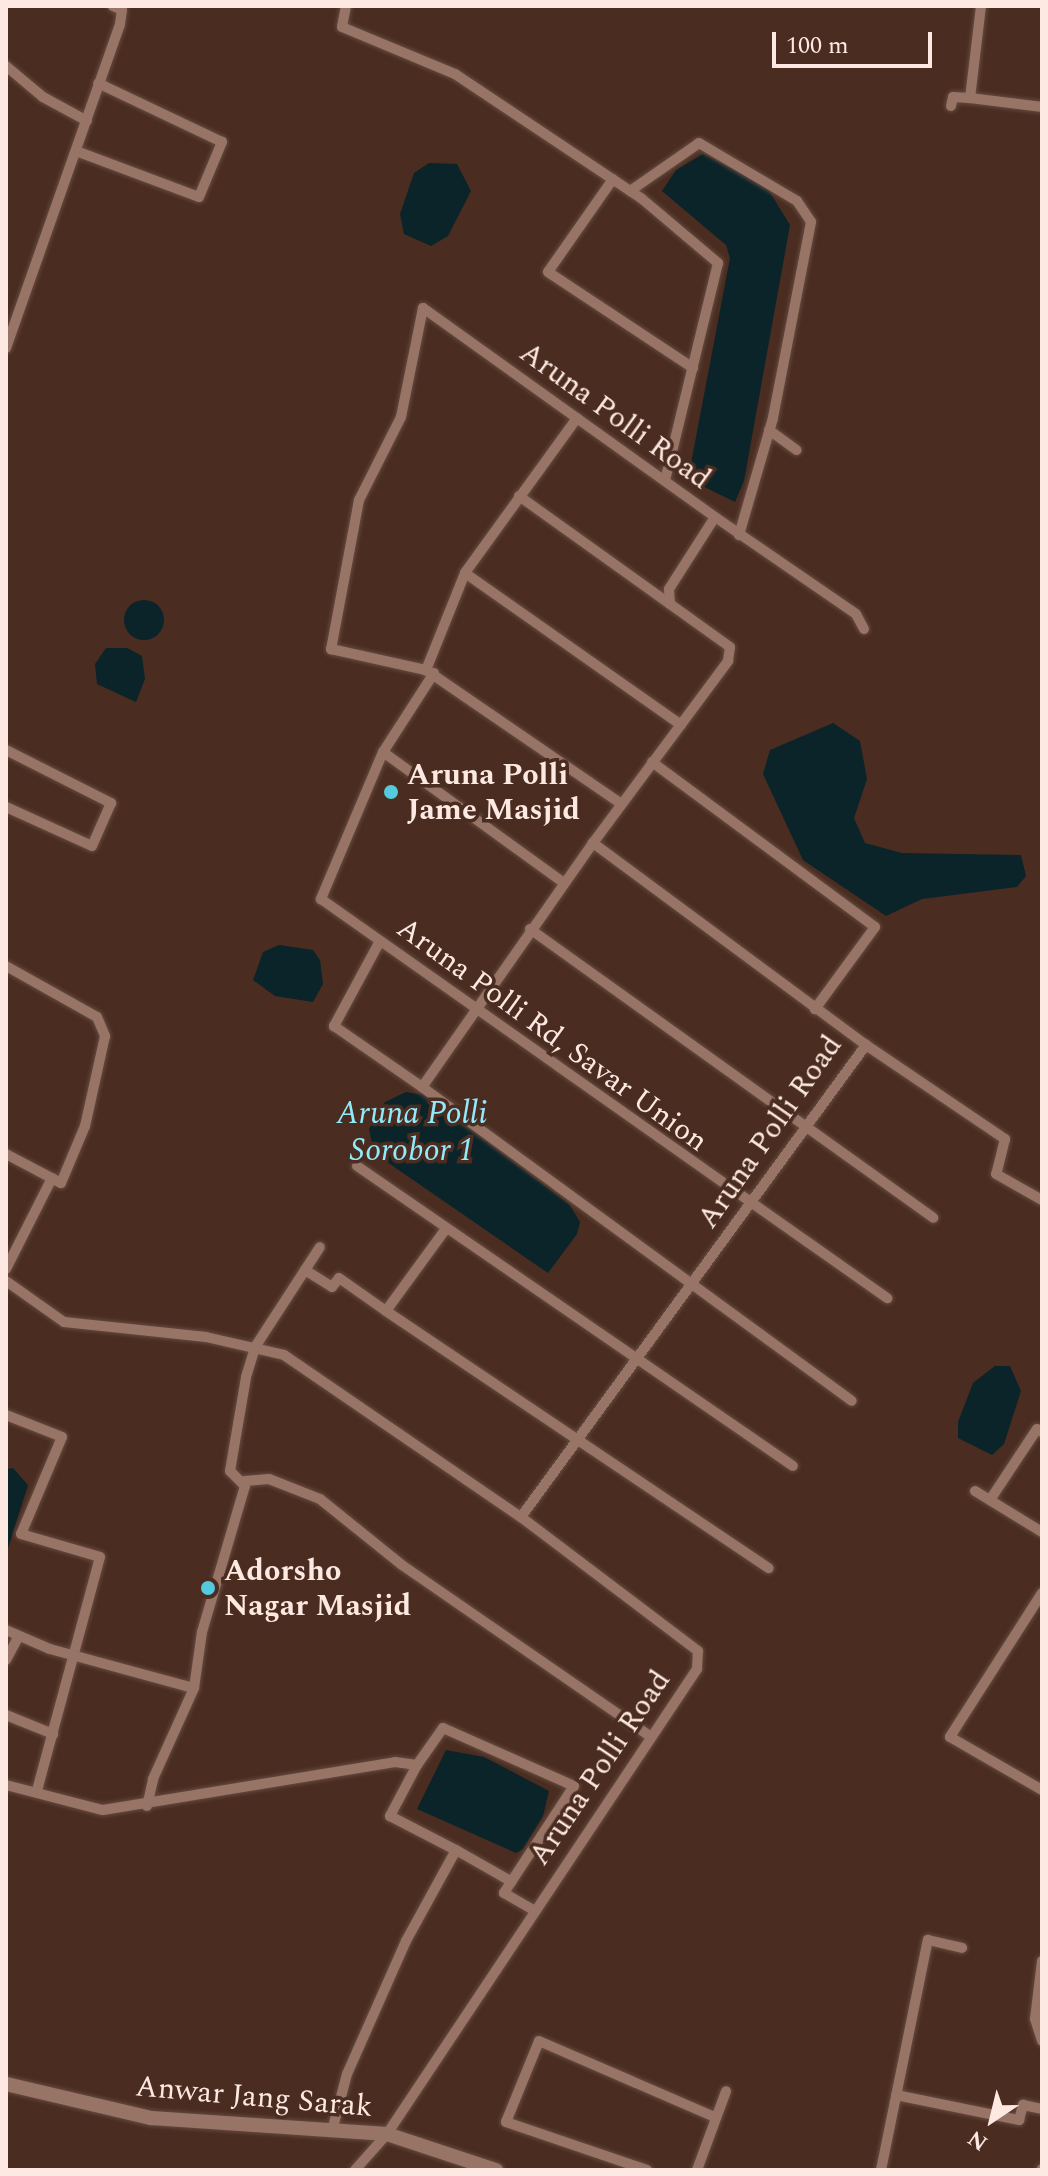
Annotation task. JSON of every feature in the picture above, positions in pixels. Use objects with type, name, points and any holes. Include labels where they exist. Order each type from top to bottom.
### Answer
[{"type":"main road","name":"Anwar Jang Sarak","points":[[6,2084],[151,2118],[333,2127],[387,2134],[496,2170]]},
{"type":"street","points":[[346,6],[342,27],[455,74],[630,191],[718,263],[665,481]]},
{"type":"street","points":[[970,98],[981,6]]},
{"type":"street","points":[[6,348],[87,121],[120,7]]},
{"type":"street","points":[[6,66],[43,97],[87,121]]},
{"type":"street","points":[[76,151],[199,197],[222,142],[98,83]]},
{"type":"street","points":[[951,106],[953,97],[1042,107]]},
{"type":"street","points":[[630,191],[699,143],[797,201],[811,222],[769,430],[739,535]]},
{"type":"street","points":[[613,179],[548,272],[693,368]]},
{"type":"street","name":"Aruna Polli Road","points":[[430,671],[331,649],[359,500],[401,417],[423,308],[715,517],[669,589],[670,604]]},
{"type":"street","points":[[564,883],[383,752],[430,671],[465,573],[577,418]]},
{"type":"street","points":[[769,430],[797,450]]},
{"type":"street","points":[[422,1087],[620,803],[728,661],[730,647],[519,496]]},
{"type":"street","points":[[715,517],[856,614],[864,629]]},
{"type":"street","points":[[465,573],[681,725]]},
{"type":"street","points":[[430,671],[620,803]]},
{"type":"street","points":[[6,750],[111,803],[92,846],[6,807]]},
{"type":"street","name":"Aruna Polli Rd, Savar Union","points":[[383,752],[321,899],[750,1207],[887,1298]]},
{"type":"street","points":[[652,762],[875,927],[815,1009]]},
{"type":"street","name":"Aruna Polli Road","points":[[355,2170],[387,2134],[648,1735],[697,1669],[698,1651],[521,1517],[866,1045],[593,843]]},
{"type":"street","points":[[530,929],[933,1218]]},
{"type":"street","points":[[380,941],[334,1026],[852,1401]]},
{"type":"street","points":[[6,966],[97,1017],[105,1036],[85,1126],[61,1183],[6,1154]]},
{"type":"street","points":[[866,1045],[1005,1139],[996,1174],[1042,1200]]},
{"type":"street","points":[[357,1166],[633,1362],[793,1466]]},
{"type":"street","points":[[6,1269],[52,1178]]},
{"type":"street","points":[[386,1311],[445,1230]]},
{"type":"street","points":[[320,1247],[255,1347],[230,1471],[245,1481],[269,1479],[320,1499],[402,1565],[648,1735]]},
{"type":"street","points":[[305,1270],[332,1287],[339,1278],[577,1444],[769,1568]]},
{"type":"street","points":[[6,1281],[64,1322],[255,1347],[284,1355],[521,1517]]},
{"type":"street","points":[[6,1415],[62,1437],[21,1534],[100,1557],[37,1791]]},
{"type":"street","points":[[990,1500],[1037,1429],[1042,1432]]},
{"type":"street","points":[[147,1806],[153,1779],[194,1688],[202,1632],[245,1481]]},
{"type":"street","points":[[975,1491],[1042,1532]]},
{"type":"street","points":[[1042,1593],[950,1737],[1042,1790]]},
{"type":"street","points":[[6,1630],[18,1637],[194,1688]]},
{"type":"street","points":[[6,1660],[18,1637]]},
{"type":"street","points":[[6,1715],[53,1734]]},
{"type":"street","points":[[512,1882],[390,1816],[417,1765],[443,1728],[574,1786],[512,1882],[504,1893],[533,1910]]},
{"type":"street","points":[[6,1785],[103,1810],[147,1806],[395,1762],[417,1765]]},
{"type":"street","points":[[333,2127],[347,2074],[395,1965],[456,1850]]},
{"type":"street","points":[[881,2170],[928,1940],[962,1948]]},
{"type":"street","points":[[1042,1961],[1035,2019],[1042,2041]]},
{"type":"street","points":[[647,2170],[506,2122],[539,2041],[715,2117]]},
{"type":"street","points":[[697,2170],[726,2091]]},
{"type":"street","points":[[896,2095],[1019,2120],[1023,2105],[1042,2109]]},
{"type":"water","points":[[703,154],[766,186],[790,225],[744,481],[735,502],[688,479],[730,258],[726,245],[662,191],[676,170]]},
{"type":"water","points":[[429,163],[457,164],[471,191],[448,236],[431,246],[404,234],[400,214],[414,173]]},
{"type":"water","points":[[144,600],[158,606],[164,620],[158,634],[144,640],[130,634],[124,620],[130,606]]},
{"type":"water","points":[[106,648],[127,648],[142,656],[145,679],[136,702],[97,684],[95,664]]},
{"type":"water","points":[[833,723],[860,741],[867,779],[854,818],[865,843],[902,853],[1021,855],[1026,876],[1017,887],[922,899],[886,916],[803,860],[763,774],[770,750]]},
{"type":"water","points":[[279,945],[313,950],[320,960],[323,984],[313,1002],[275,996],[253,980],[263,952]]},
{"type":"water","name":"Aruna Polli Sorobor 1","points":[[406,1092],[424,1095],[569,1204],[580,1222],[577,1234],[548,1273],[374,1153],[369,1129],[385,1102]]},
{"type":"water","points":[[995,1366],[1010,1366],[1021,1391],[1004,1444],[992,1455],[958,1438],[958,1422],[973,1383]]},
{"type":"water","points":[[13,1468],[28,1485],[6,1555],[6,1469]]},
{"type":"water","points":[[446,1750],[484,1757],[549,1791],[543,1816],[523,1849],[516,1853],[417,1809]]},
{"type":"place","name":"Aruna Polli Jame Masjid","points":[[391,792]]},
{"type":"place","name":"Adorsho Nagar Masjid","points":[[208,1588]]}]
